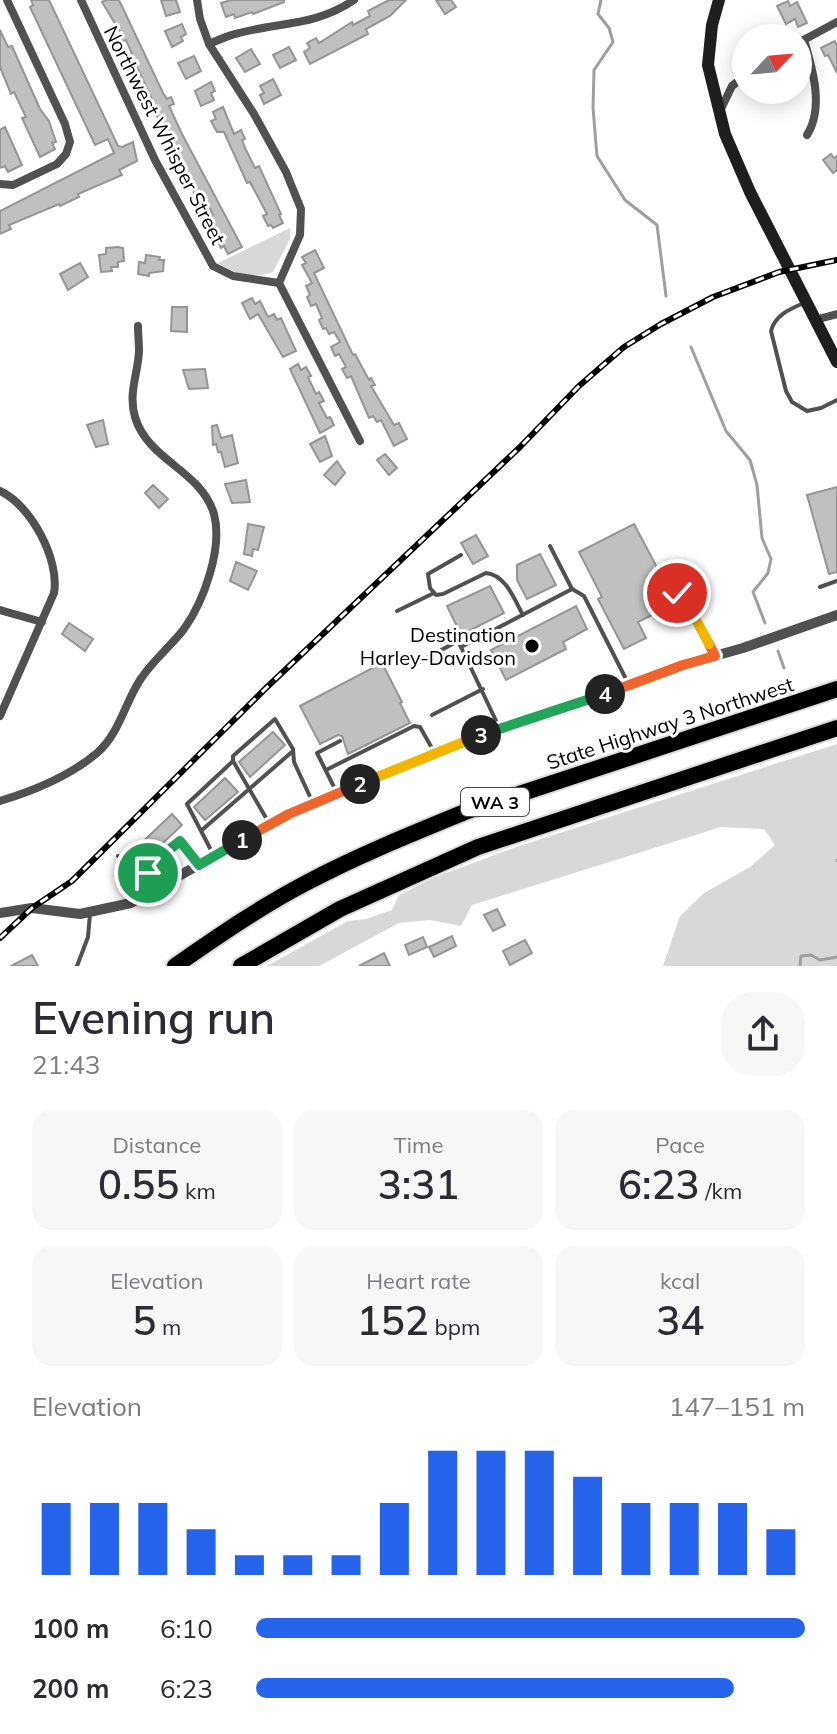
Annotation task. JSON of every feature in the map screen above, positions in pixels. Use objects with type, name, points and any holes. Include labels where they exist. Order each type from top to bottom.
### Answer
[{"type":"highway","name":"State Highway 3 Northwest","points":[[175,966],[305,883],[408,835],[492,803],[837,689]]},
{"type":"highway","name":"WA 3","points":[[241,966],[296,932],[361,898],[478,847],[837,728]]},
{"type":"main road","points":[[719,0],[708,53],[709,72],[719,113],[741,174],[837,362]]},
{"type":"street","points":[[0,184],[13,185],[57,164],[66,154],[70,142],[65,124],[7,0]]},
{"type":"street","name":"Northwest Whisper Street","points":[[81,0],[161,171],[213,266],[233,276],[279,283]]},
{"type":"street","points":[[197,0],[209,44],[254,114],[286,172],[301,209],[300,235],[279,283],[360,441]]},
{"type":"street","points":[[209,44],[239,32],[287,26],[323,17],[354,0]]},
{"type":"street","points":[[812,36],[837,22]]},
{"type":"street","points":[[807,135],[816,121],[812,65]]},
{"type":"street","points":[[719,113],[732,86]]},
{"type":"street","points":[[815,320],[837,314]]},
{"type":"street","points":[[0,801],[37,790],[86,761],[106,744],[141,678],[185,627],[209,580],[216,538],[215,517],[209,501],[191,480],[160,456],[148,442],[134,414],[132,398],[139,352],[138,326]]},
{"type":"street","points":[[0,491],[35,522],[55,573],[54,593],[0,716]]},
{"type":"street","points":[[0,610],[42,622]]},
{"type":"street","points":[[0,913],[32,908],[80,914],[131,903],[270,824],[434,753],[837,615]]},
{"type":"lane","points":[[806,302],[782,314],[772,324],[783,384],[792,402],[807,411],[837,400]]},
{"type":"lane","points":[[550,546],[572,589],[584,596],[629,685]]},
{"type":"lane","points":[[434,593],[427,580],[428,574],[461,555]]},
{"type":"lane","points":[[397,611],[434,593],[443,594],[486,573],[499,576],[523,615]]},
{"type":"lane","points":[[820,587],[837,581]]},
{"type":"lane","points":[[461,647],[572,589]]},
{"type":"lane","points":[[677,593],[688,605],[715,656]]},
{"type":"lane","points":[[410,667],[458,641],[500,729]]},
{"type":"lane","points":[[432,715],[483,689]]},
{"type":"lane","points":[[270,824],[233,756],[275,719],[293,751],[294,762],[313,804]]},
{"type":"lane","points":[[326,770],[414,726],[420,727],[434,753]]},
{"type":"lane","points":[[337,793],[317,753],[340,741]]},
{"type":"lane","points":[[202,830],[293,751]]},
{"type":"lane","points":[[214,856],[187,804],[233,761]]},
{"type":"lane","points":[[145,869],[180,841],[199,865]]},
{"type":"lane","points":[[118,856],[145,869],[159,888]]},
{"type":"lane","points":[[77,966],[88,937],[90,912]]},
{"type":"shaded area","points":[[290,228],[290,239],[273,272],[245,274],[218,263]]},
{"type":"shaded area","points":[[837,744],[837,966],[663,966],[680,916],[704,893],[750,867],[775,845],[764,829],[721,827],[472,905],[461,926],[430,920],[399,923],[319,966],[267,966],[348,921],[366,919],[392,910],[399,895],[433,878],[519,846]]},
{"type":"building","points":[[31,0],[49,0],[118,146],[133,142],[137,161],[119,170],[122,175],[78,194],[79,197],[60,206],[9,225],[11,229],[0,234],[0,211],[114,153],[108,139],[95,145],[30,7],[33,5]]},
{"type":"building","points":[[119,0],[163,93],[167,99],[171,97],[174,104],[169,106],[182,134],[242,247],[228,254],[224,246],[221,248],[207,218],[213,215],[206,201],[200,204],[174,153],[177,152],[175,147],[152,108],[152,99],[135,63],[132,65],[128,56],[132,54],[126,40],[121,42],[117,34],[120,32],[102,2]]},
{"type":"building","points":[[161,0],[176,0],[180,12],[166,16]]},
{"type":"building","points":[[231,0],[284,2],[235,18],[234,14],[226,17],[221,3]]},
{"type":"building","points":[[389,0],[406,0],[390,16],[366,29],[368,34],[310,64],[304,52],[310,48],[307,43],[316,38],[319,43],[352,22],[353,25],[370,16],[368,11]]},
{"type":"building","points":[[436,0],[451,0],[456,7],[445,14]]},
{"type":"building","points":[[788,1],[790,6],[797,2],[807,23],[797,24],[795,19],[786,24],[777,6]]},
{"type":"building","points":[[182,24],[186,34],[181,37],[183,41],[172,47],[165,31]]},
{"type":"building","points":[[0,30],[8,47],[12,46],[56,142],[52,143],[55,149],[40,157],[22,118],[26,117],[14,92],[11,94],[0,67]]},
{"type":"building","points":[[835,41],[837,46],[837,73],[821,48]]},
{"type":"building","points":[[289,47],[296,60],[280,68],[273,55]]},
{"type":"building","points":[[251,49],[260,64],[245,72],[236,58]]},
{"type":"building","points":[[194,56],[201,71],[186,79],[178,63]]},
{"type":"building","points":[[273,79],[281,95],[264,104],[260,86]]},
{"type":"building","points":[[211,82],[215,91],[211,93],[214,100],[201,106],[195,91]]},
{"type":"building","points":[[223,107],[234,134],[241,130],[246,150],[255,168],[259,166],[281,214],[283,223],[273,228],[268,226],[263,216],[267,214],[250,182],[247,183],[224,132],[217,132],[211,121],[216,119],[213,112]]},
{"type":"building","points":[[5,127],[22,165],[8,172],[5,166],[0,168],[0,130]]},
{"type":"building","points":[[831,154],[834,158],[837,156],[837,170],[833,173],[823,160]]},
{"type":"building","points":[[106,248],[123,248],[124,261],[118,262],[118,267],[111,267],[112,271],[101,272],[99,255],[106,254]]},
{"type":"building","points":[[315,250],[324,268],[314,273],[353,355],[369,380],[371,378],[375,385],[371,386],[394,425],[399,423],[407,439],[394,446],[381,420],[377,422],[373,416],[369,418],[351,376],[347,378],[342,369],[346,367],[331,347],[340,342],[334,332],[329,334],[326,328],[323,329],[316,304],[311,306],[307,297],[310,295],[306,286],[312,283],[302,265],[306,263],[302,257]]},
{"type":"building","points":[[146,255],[164,260],[163,271],[149,273],[149,276],[138,274],[139,262],[145,263]]},
{"type":"building","points":[[80,263],[88,277],[68,290],[60,274]]},
{"type":"building","points":[[252,298],[255,304],[260,301],[268,317],[274,314],[277,320],[281,318],[296,351],[283,357],[258,314],[250,319],[242,303]]},
{"type":"building","points":[[172,307],[187,307],[187,332],[171,331]]},
{"type":"building","points":[[298,364],[301,370],[306,367],[316,394],[319,392],[324,401],[319,403],[334,425],[320,433],[290,369]]},
{"type":"building","points":[[205,369],[208,388],[189,389],[183,370]]},
{"type":"building","points":[[103,420],[108,444],[96,447],[87,425]]},
{"type":"building","points":[[217,425],[221,438],[232,435],[238,463],[225,467],[221,452],[218,452],[216,444],[213,445],[212,426]]},
{"type":"building","points":[[325,436],[332,456],[320,462],[310,444]]},
{"type":"building","points":[[385,454],[397,468],[389,475],[377,460]]},
{"type":"building","points":[[337,461],[345,473],[335,485],[324,475]]},
{"type":"building","points":[[246,480],[250,502],[232,503],[225,484]]},
{"type":"building","points":[[153,485],[168,499],[159,508],[145,493]]},
{"type":"building","points":[[837,487],[837,572],[829,574],[807,495]]},
{"type":"building","points":[[248,524],[264,527],[258,550],[253,549],[252,556],[244,554]]},
{"type":"building","points":[[634,524],[676,603],[638,622],[646,638],[624,649],[598,599],[602,597],[579,552]]},
{"type":"building","points":[[476,535],[488,556],[473,564],[461,543]]},
{"type":"building","points":[[540,554],[556,585],[527,599],[517,580],[517,565]]},
{"type":"building","points":[[236,562],[257,571],[248,590],[230,581]]},
{"type":"building","points":[[490,586],[504,613],[461,635],[447,606]]},
{"type":"building","name":"Destination Harley-Davidson","points":[[576,606],[587,629],[563,642],[566,649],[506,680],[491,650]]},
{"type":"building","points":[[69,623],[93,639],[85,651],[62,634]]},
{"type":"building","points":[[382,663],[410,723],[348,754],[342,736],[320,744],[300,706]]},
{"type":"building","points":[[273,732],[285,745],[250,777],[239,762]]},
{"type":"building","points":[[225,778],[238,792],[205,820],[194,807]]},
{"type":"building","points":[[172,814],[182,825],[143,862],[133,851]]},
{"type":"building","points":[[497,909],[505,925],[493,931],[484,915]]},
{"type":"building","points":[[452,936],[456,946],[434,957],[429,947]]},
{"type":"building","points":[[423,937],[427,947],[409,955],[405,945]]},
{"type":"building","points":[[525,940],[532,953],[510,965],[503,951]]},
{"type":"building","points":[[384,953],[390,966],[359,966]]},
{"type":"building","points":[[32,955],[38,966],[11,966]]},
{"type":"waterway","points":[[601,0],[598,14],[609,28],[613,42],[594,70],[597,156],[625,200],[657,225],[666,296]]},
{"type":"waterway","points":[[691,347],[726,431],[750,460],[757,485],[762,538],[771,559],[768,573],[753,592],[765,623]]},
{"type":"waterway","points":[[778,651],[784,668]]},
{"type":"waterway","points":[[800,966],[801,956],[811,955],[820,960],[837,957]]},
{"type":"railway","points":[[0,938],[32,908],[72,881],[265,689],[520,447],[579,386],[624,347],[713,297],[779,272],[837,260]]},
{"type":"place","name":"Destination Harley-Davidson","points":[[532,646]]},
{"type":"route","points":[[148,873],[145,869],[180,841],[199,865],[289,814],[470,738],[715,656],[688,605],[677,593]]}]
